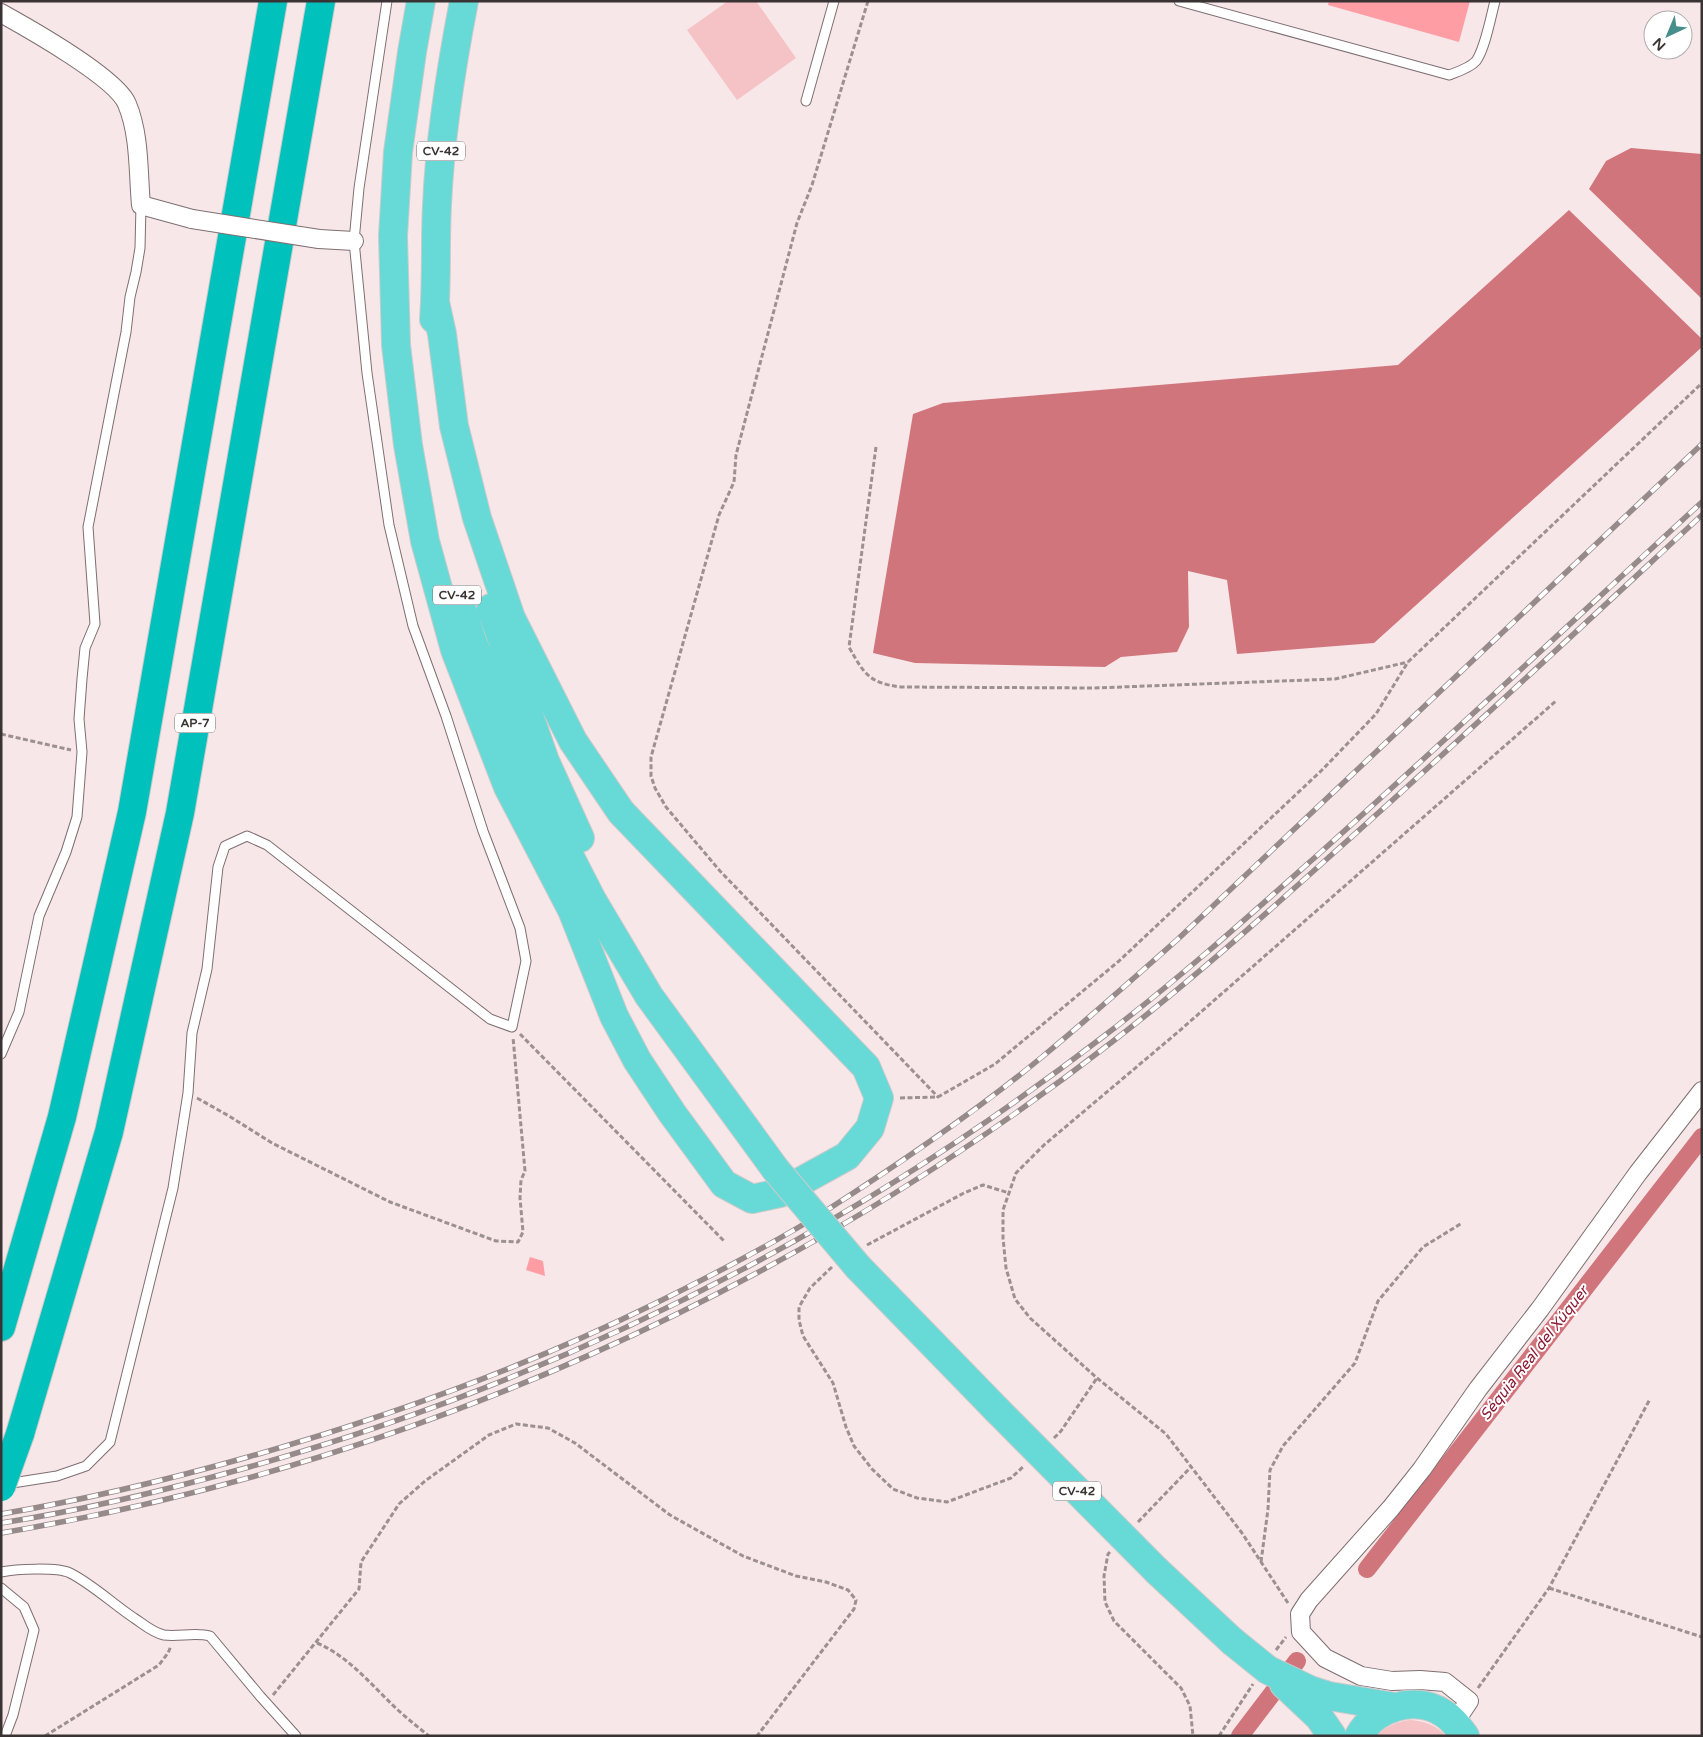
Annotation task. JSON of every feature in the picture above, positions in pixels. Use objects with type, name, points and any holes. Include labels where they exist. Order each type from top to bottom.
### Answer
[{"type":"highway","points":[[1,1327],[62,1117],[132,812],[273,1]]},
{"type":"highway","name":"AP-7","points":[[1,1486],[20,1434],[109,1132],[180,813],[321,1]]},
{"type":"main road","points":[[421,1],[398,152],[393,236],[397,354],[408,445],[425,541],[455,650],[508,787],[572,910],[614,1016],[637,1060],[672,1113],[724,1184],[752,1198],[780,1193],[847,1156],[870,1128],[879,1098],[866,1067],[621,812],[572,741],[511,618],[477,518],[454,426],[442,334],[435,302]]},
{"type":"main road","name":"CV-42","points":[[430,1],[419,53],[409,134],[401,235],[404,343],[418,441],[439,535],[472,641],[520,756],[592,900],[648,996],[776,1170],[858,1267],[1157,1571],[1232,1641],[1268,1670],[1306,1695],[1332,1736]]},
{"type":"main road","name":"CV-42","points":[[464,1],[453,57],[440,154],[435,302],[432,336],[446,429],[466,523],[496,627],[545,761],[605,893],[659,990],[740,1122]]},
{"type":"main road","name":"CV-42","points":[[1306,1695],[1329,1696],[1395,1707]]},
{"type":"main road","name":"CV-42","points":[[1359,1736],[1363,1728],[1377,1715],[1395,1707],[1411,1704],[1427,1706],[1463,1720]]},
{"type":"street","points":[[1,13],[38,34],[110,82],[127,102],[135,132],[141,205],[192,219],[319,239],[354,241]]},
{"type":"street","points":[[1463,1720],[1444,1682],[1392,1680],[1362,1676],[1325,1658],[1301,1627],[1300,1614],[1309,1600],[1422,1469],[1638,1173],[1702,1091]]},
{"type":"lane","points":[[1,1486],[57,1476],[86,1466],[110,1442],[173,1188],[188,1093],[192,1033],[207,969],[218,867],[226,846],[247,836],[267,845],[490,1019],[512,1027],[526,961],[520,928],[483,831],[446,716],[413,626],[389,525],[367,374],[354,241],[359,188],[387,1]]},
{"type":"lane","points":[[806,100],[834,1]]},
{"type":"lane","points":[[1180,1],[1448,75],[1463,70],[1476,61],[1482,48],[1495,1]]},
{"type":"lane","points":[[1,1054],[19,1012],[39,916],[66,852],[77,817],[82,752],[79,719],[82,678],[85,648],[95,624],[88,527],[126,332],[130,297],[140,248],[141,205]]},
{"type":"lane","points":[[1,1572],[43,1569],[69,1572],[146,1626],[163,1634],[200,1633],[210,1636],[296,1736]]},
{"type":"lane","points":[[1,1588],[24,1607],[34,1630],[13,1715],[5,1736]]},
{"type":"path","points":[[868,1],[812,185],[797,223],[736,456],[734,482],[719,515],[651,757],[651,776],[655,788],[666,807],[720,870],[938,1097]]},
{"type":"path","points":[[879,1098],[938,1097],[995,1064],[1118,961],[1322,770],[1376,714],[1408,662],[1702,383]]},
{"type":"path","points":[[876,447],[849,647],[869,678],[885,685],[902,687],[1094,688],[1335,679],[1408,662]]},
{"type":"path","points":[[1301,1627],[1242,1533],[1166,1434],[1030,1318],[1015,1299],[1006,1268],[1003,1210],[1016,1173],[1044,1145],[1178,1032],[1556,700]]},
{"type":"path","points":[[1,734],[82,752]]},
{"type":"path","points":[[188,1093],[272,1143],[390,1202],[496,1241],[518,1242],[523,1232],[520,1198],[521,1180],[525,1171],[512,1027]]},
{"type":"path","points":[[512,1027],[726,1242]]},
{"type":"path","points":[[1261,1562],[1268,1509],[1270,1470],[1283,1446],[1355,1363],[1378,1301],[1423,1247],[1462,1223]]},
{"type":"path","points":[[1463,1720],[1549,1588],[1650,1399]]},
{"type":"path","points":[[267,1704],[359,1589],[361,1562],[400,1504],[424,1482],[489,1435],[516,1424],[548,1428],[575,1443],[670,1515],[743,1556],[796,1576],[826,1582],[848,1590],[856,1600],[854,1608],[756,1736]]},
{"type":"path","points":[[1134,1526],[1191,1467]]},
{"type":"path","points":[[1115,1547],[1108,1554],[1104,1576],[1105,1602],[1114,1621],[1181,1688],[1190,1706],[1193,1736]]},
{"type":"path","points":[[1549,1588],[1702,1637]]},
{"type":"path","points":[[45,1736],[159,1665],[168,1654],[175,1634]]},
{"type":"path","points":[[317,1643],[347,1661],[401,1713],[429,1736]]},
{"type":"shaded area","points":[[728,1],[756,1],[796,58],[737,100],[687,30]]},
{"type":"shaded area","points":[[1631,148],[1702,154],[1702,299],[1589,189],[1606,161]]},
{"type":"shaded area","points":[[1569,210],[1702,339],[1702,347],[1374,643],[1237,654],[1227,580],[1188,571],[1189,627],[1177,652],[1121,657],[1105,667],[915,663],[873,653],[913,414],[943,403],[1398,365]]},
{"type":"shaded area","points":[[1410,1720],[1430,1724],[1446,1736],[1376,1736],[1392,1725]]},
{"type":"building","points":[[1329,1],[1470,1],[1459,42],[1328,5]]},
{"type":"building","points":[[530,1257],[543,1261],[545,1276],[526,1270]]},
{"type":"waterway","name":"Séquia Real del Xúquer","points":[[1367,1569],[1702,1137]]},
{"type":"waterway","name":"Séquia Real del Xúquer","points":[[1240,1736],[1297,1661]]},
{"type":"railway","points":[[1,1514],[94,1496],[218,1465],[300,1442],[455,1390],[555,1349],[654,1304],[740,1260],[824,1212],[908,1157],[989,1099],[1110,999],[1178,939],[1702,444]]},
{"type":"railway","points":[[1,1523],[64,1512],[187,1484],[365,1431],[478,1390],[589,1344],[697,1293],[803,1236],[906,1174],[1006,1108],[1132,1014],[1268,899],[1369,809],[1702,502]]},
{"type":"railway","points":[[1,1533],[152,1503],[300,1463],[445,1414],[587,1356],[725,1290],[859,1215],[988,1132],[1112,1042],[1168,998],[1249,929],[1375,816],[1702,515]]}]
